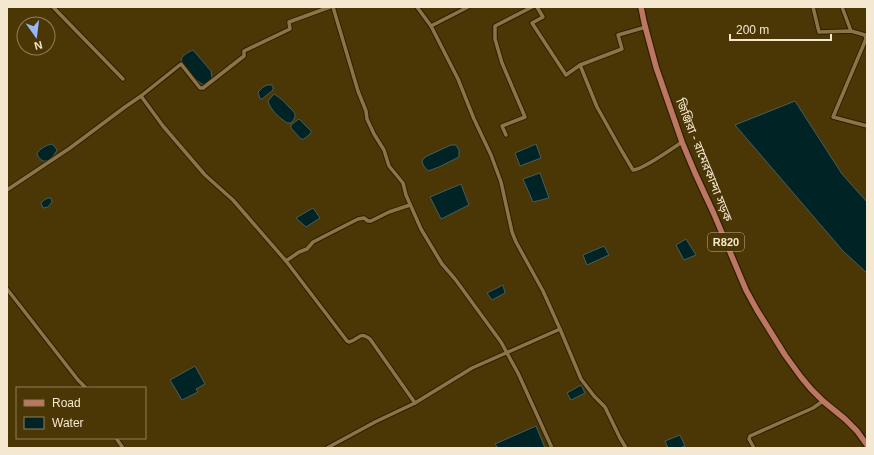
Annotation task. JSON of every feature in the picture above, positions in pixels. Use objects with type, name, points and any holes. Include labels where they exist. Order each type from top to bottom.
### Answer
[{"type":"main road","name":"জিঞ্জিরা - রামেরকান্দা সড়ক","points":[[642,7],[656,67],[682,142],[753,304],[793,366],[811,389],[823,402],[845,418],[867,445]]},
{"type":"street","points":[[53,7],[123,79]]},
{"type":"street","points":[[7,190],[70,148],[141,96],[181,64],[200,88],[203,88],[244,56],[244,51],[290,28],[289,22],[331,7],[358,91],[366,111],[367,119],[384,150],[390,166],[402,184],[421,229],[442,264],[455,279],[501,342],[518,373],[552,448]]},
{"type":"street","points":[[417,7],[431,26],[458,79],[501,182],[512,232],[516,242],[543,291],[580,380],[605,406],[626,448]]},
{"type":"street","points":[[431,26],[468,7]]},
{"type":"street","points":[[506,135],[502,126],[525,117],[502,63],[495,39],[495,26],[532,7]]},
{"type":"street","points":[[537,7],[543,17],[532,23],[566,75],[580,65],[622,49],[618,35],[646,27]]},
{"type":"street","points":[[813,7],[819,32],[851,31],[865,35],[866,39],[833,117],[867,126]]},
{"type":"street","points":[[842,7],[851,31]]},
{"type":"street","points":[[580,65],[597,107],[633,170],[637,170],[682,142]]},
{"type":"street","points":[[141,96],[163,126],[205,175],[233,200],[286,261],[347,341],[352,341],[362,335],[365,335],[370,339],[415,403]]},
{"type":"street","points":[[286,261],[299,252],[307,249],[313,242],[358,219],[364,218],[368,221],[372,221],[389,212],[410,205]]},
{"type":"street","points":[[7,289],[85,387]]},
{"type":"street","points":[[327,448],[375,422],[415,403],[472,368],[560,329]]},
{"type":"street","points":[[754,448],[749,439],[750,436],[813,408],[823,402]]},
{"type":"street","points":[[117,439],[123,448]]},
{"type":"water","points":[[193,50],[211,71],[212,78],[204,85],[188,71],[181,60],[188,52]]},
{"type":"water","points":[[267,85],[272,85],[273,90],[260,99],[258,92]]},
{"type":"water","points":[[274,94],[284,101],[295,114],[291,123],[284,121],[271,108],[268,101]]},
{"type":"water","points":[[795,101],[842,174],[867,202],[867,273],[843,251],[735,125]]},
{"type":"water","points":[[299,119],[311,131],[311,133],[304,139],[301,139],[291,128],[291,125]]},
{"type":"water","points":[[52,144],[57,150],[53,157],[47,161],[39,158],[37,154],[39,150]]},
{"type":"water","points":[[536,144],[541,158],[520,166],[515,153]]},
{"type":"water","points":[[451,145],[456,145],[459,150],[459,157],[428,171],[423,165],[422,160],[427,156]]},
{"type":"water","points":[[540,173],[549,198],[533,202],[523,179]]},
{"type":"water","points":[[461,184],[469,205],[441,219],[430,197]]},
{"type":"water","points":[[48,198],[51,198],[52,202],[48,207],[43,208],[41,203]]},
{"type":"water","points":[[313,208],[320,218],[306,227],[296,218]]},
{"type":"water","points":[[686,239],[696,255],[684,260],[676,245]]},
{"type":"water","points":[[604,246],[609,255],[587,265],[583,255]]},
{"type":"water","points":[[503,285],[505,293],[492,300],[487,293]]},
{"type":"water","points":[[195,366],[205,384],[196,389],[198,392],[182,400],[170,380]]},
{"type":"water","points":[[581,385],[585,393],[571,400],[567,393]]},
{"type":"water","points":[[536,426],[545,448],[498,448],[495,444]]},
{"type":"water","points":[[680,435],[685,446],[680,448],[668,448],[665,441]]}]
